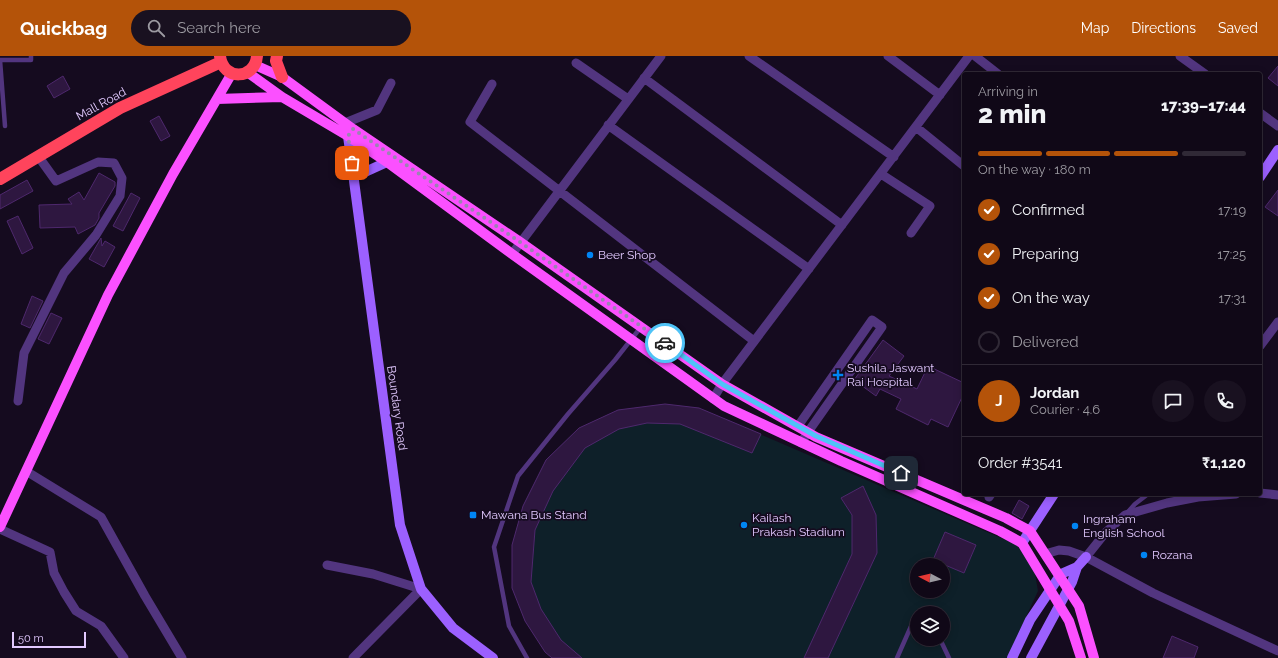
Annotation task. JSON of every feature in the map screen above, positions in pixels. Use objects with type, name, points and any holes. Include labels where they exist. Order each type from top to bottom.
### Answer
[{"type":"highway","points":[[276,56],[276,61],[282,77]]},
{"type":"highway","points":[[220,58],[224,67],[232,73],[237,74],[253,64]]},
{"type":"highway","name":"Mall Road","points":[[0,179],[120,108],[220,58]]},
{"type":"main road","points":[[253,64],[282,77],[512,254],[724,406],[802,444],[1022,543],[1069,621],[1081,658]]},
{"type":"main road","points":[[253,64],[282,97],[349,130]]},
{"type":"main road","points":[[0,528],[108,295],[173,174],[232,73]]},
{"type":"main road","points":[[217,99],[282,97]]},
{"type":"main road","points":[[390,159],[520,242],[722,384],[808,432],[1006,518],[1030,531],[1079,606],[1094,658]]},
{"type":"main road","points":[[938,504],[944,491]]},
{"type":"street","points":[[512,254],[661,56]]},
{"type":"street","points":[[749,56],[894,157]]},
{"type":"street","points":[[888,56],[940,95]]},
{"type":"street","points":[[714,399],[722,384],[754,341],[970,56]]},
{"type":"street","points":[[975,56],[995,72]]},
{"type":"street","points":[[1180,56],[1202,72]]},
{"type":"street","points":[[576,63],[628,99]]},
{"type":"street","points":[[644,78],[842,225]]},
{"type":"street","points":[[349,130],[376,110],[391,83]]},
{"type":"street","points":[[492,84],[470,122],[754,341]]},
{"type":"street","points":[[1262,114],[1278,126]]},
{"type":"street","points":[[608,125],[809,270]]},
{"type":"street","points":[[916,127],[962,164]]},
{"type":"street","name":"Boundary Road","points":[[349,130],[400,525],[421,589],[453,628],[494,658]]},
{"type":"street","points":[[1262,174],[1278,150]]},
{"type":"street","points":[[18,401],[24,353],[64,273],[96,235],[120,196],[122,178],[114,163],[98,162],[56,182],[38,156]]},
{"type":"street","points":[[354,177],[390,159]]},
{"type":"street","points":[[881,174],[930,206],[911,233]]},
{"type":"street","points":[[798,426],[872,320],[882,328],[808,432],[802,444]]},
{"type":"street","points":[[1262,343],[1278,322]]},
{"type":"street","points":[[26,471],[101,517],[182,658]]},
{"type":"street","points":[[1262,493],[1278,495]]},
{"type":"street","points":[[1022,543],[1053,496]]},
{"type":"street","points":[[1031,658],[1068,589],[1077,567],[1106,532],[1125,515],[1167,503],[1211,496]]},
{"type":"street","points":[[0,528],[50,552],[54,573],[76,611],[101,626],[124,658]]},
{"type":"street","points":[[1045,554],[1059,550],[1069,550],[1086,557],[1153,593],[1278,651]]},
{"type":"street","points":[[327,565],[373,574],[421,589],[353,658]]},
{"type":"street","points":[[1012,658],[1030,620],[1061,574],[1077,567]]},
{"type":"lane","points":[[5,126],[0,60],[31,60],[31,56]]},
{"type":"lane","points":[[527,658],[509,626],[494,547],[518,476],[568,414],[615,360],[640,326]]},
{"type":"lane","points":[[1125,515],[1135,504],[1145,496]]},
{"type":"lane","points":[[897,658],[910,629]]},
{"type":"lane","points":[[943,646],[948,658]]},
{"type":"shaded area","name":"Kailash Prakash Stadium","points":[[665,404],[699,408],[1015,544],[1033,562],[1038,591],[1007,658],[552,658],[545,652],[525,621],[512,588],[512,545],[523,506],[546,460],[579,428],[618,410]]},
{"type":"building","points":[[1278,66],[1278,86],[1268,78]]},
{"type":"building","points":[[63,76],[70,89],[54,98],[47,86]]},
{"type":"building","points":[[159,116],[170,136],[161,141],[150,121]]},
{"type":"building","points":[[99,173],[115,182],[115,186],[99,213],[99,218],[95,225],[78,234],[75,227],[40,228],[39,205],[72,204],[68,199],[79,192],[84,200]]},
{"type":"building","points":[[27,180],[33,191],[0,209],[0,195]]},
{"type":"building","points":[[1278,190],[1278,216],[1265,207]]},
{"type":"building","points":[[131,193],[140,198],[123,231],[113,226]]},
{"type":"building","points":[[18,216],[33,248],[22,254],[7,221]]},
{"type":"building","points":[[101,238],[102,246],[105,241],[115,247],[104,267],[89,259]]},
{"type":"building","points":[[32,296],[43,301],[30,328],[21,324]]},
{"type":"building","points":[[51,313],[62,318],[49,344],[38,339]]},
{"type":"building","points":[[883,340],[904,356],[889,376],[917,389],[928,366],[962,382],[962,397],[948,427],[931,419],[928,425],[896,409],[901,399],[880,389],[876,396],[854,380]]},
{"type":"building","points":[[665,404],[699,408],[761,434],[752,453],[680,424],[647,423],[619,429],[585,448],[553,491],[535,530],[531,582],[541,609],[561,640],[582,658],[552,658],[545,652],[525,621],[512,588],[512,545],[523,506],[546,460],[579,428],[618,410]]},
{"type":"building","points":[[863,486],[876,515],[877,553],[828,658],[804,658],[852,554],[852,515],[841,498]]},
{"type":"building","points":[[1019,500],[1029,506],[1022,519],[1012,513]]},
{"type":"building","points":[[945,532],[976,545],[964,573],[950,567],[950,558],[934,558]]},
{"type":"building","points":[[1172,636],[1198,647],[1194,658],[1163,658]]},
{"type":"way so far","points":[[352,163],[348,136],[353,129],[520,242],[665,343]]},
{"type":"place","name":"Beer Shop","points":[[590,255]]},
{"type":"place","name":"Sushila Jaswant Rai Hospital","points":[[838,375]]},
{"type":"place","name":"Mawana Bus Stand","points":[[473,515]]},
{"type":"place","name":"Kailash Prakash Stadium","points":[[744,525]]},
{"type":"place","name":"Ingraham English School","points":[[1075,526]]},
{"type":"place","name":"Rozana","points":[[1144,555]]},
{"type":"route","points":[[665,343],[722,384],[816,436],[901,473]]}]
